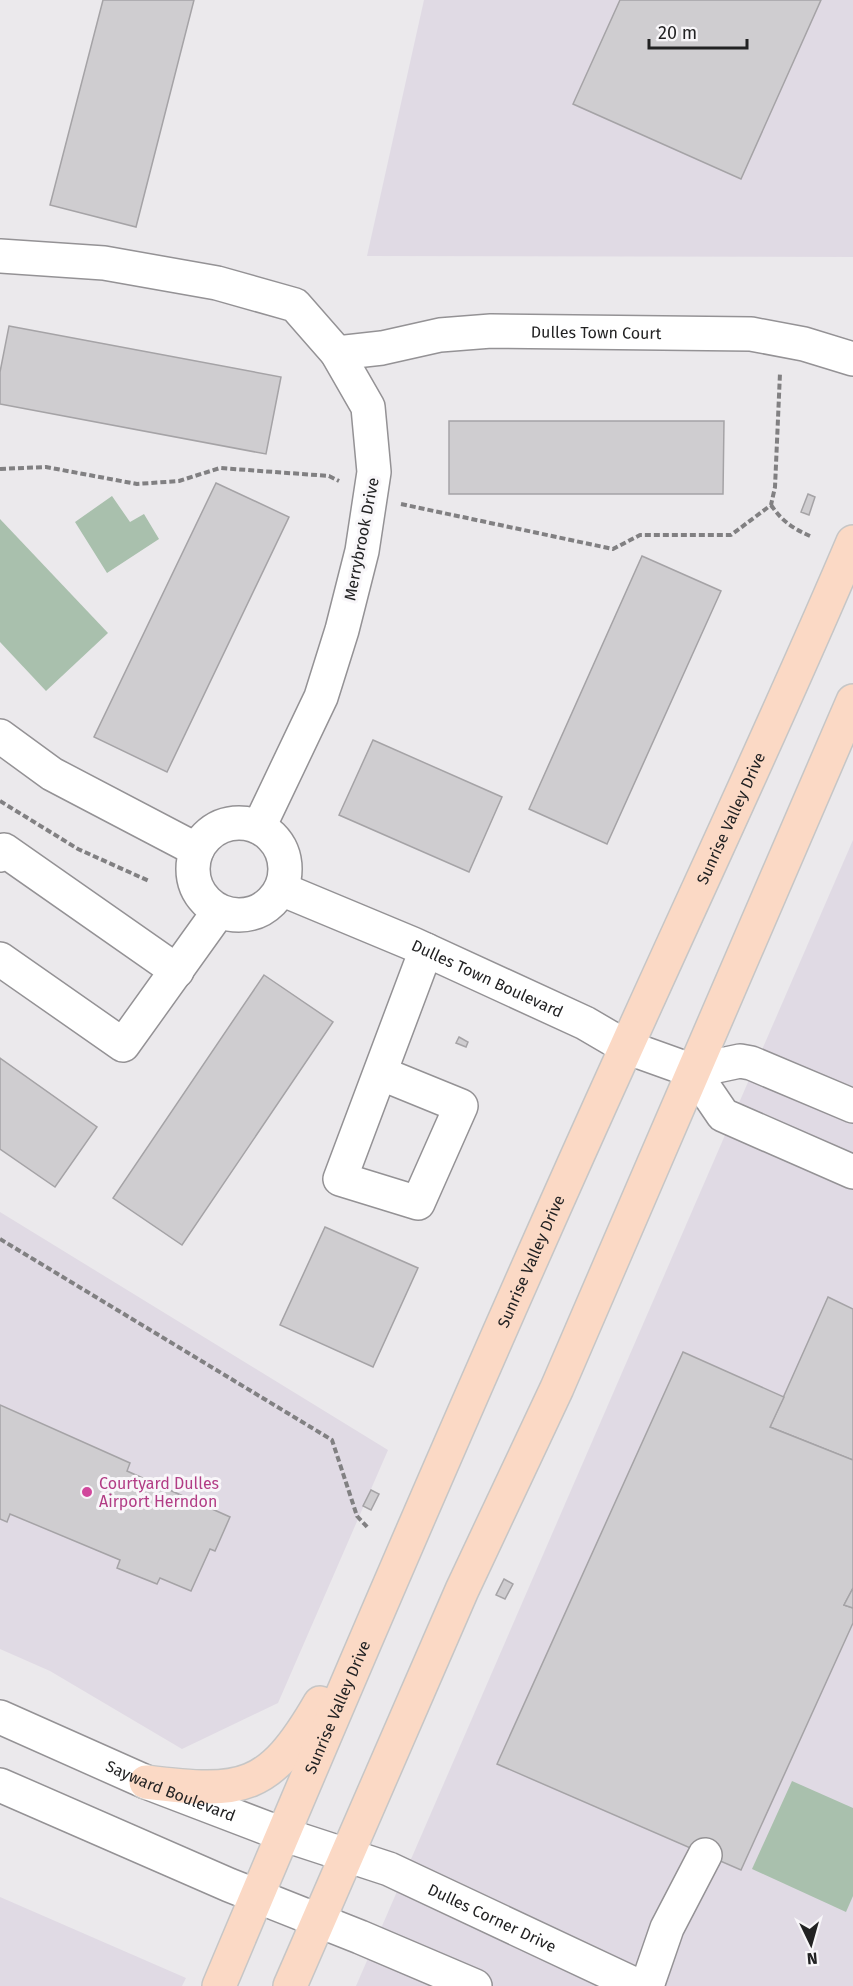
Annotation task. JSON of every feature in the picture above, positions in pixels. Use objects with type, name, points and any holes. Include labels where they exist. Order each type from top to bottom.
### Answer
[{"type":"main road","name":"Sunrise Valley Drive","points":[[219,1986],[389,1585],[626,1047],[789,693],[853,542]]},
{"type":"main road","points":[[290,1986],[462,1590],[557,1388],[853,701]]},
{"type":"main road","points":[[146,1782],[196,1788],[241,1784],[282,1761],[299,1740],[389,1585]]},
{"type":"street","name":"Merrybrook Drive","points":[[0,256],[104,263],[217,283],[295,305],[338,353],[368,407],[374,472],[362,551],[345,618],[321,697],[259,827]]},
{"type":"street","name":"Dulles Town Court","points":[[338,353],[382,348],[440,335],[491,330],[751,334],[780,339],[853,359]]},
{"type":"street","points":[[0,736],[52,774],[197,850]]},
{"type":"street","points":[[230,824],[259,827],[271,836],[284,860],[285,875],[281,889],[262,910],[233,915],[219,911],[207,903],[198,892],[193,864],[197,850],[205,838],[216,829],[230,824]]},
{"type":"street","points":[[0,855],[4,850],[177,971]]},
{"type":"street","name":"Dulles Town Boulevard","points":[[281,889],[426,950],[585,1023],[626,1047],[693,1071]]},
{"type":"street","points":[[0,959],[123,1045],[219,911]]},
{"type":"street","points":[[380,1073],[426,950]]},
{"type":"street","points":[[853,1106],[740,1061],[693,1071],[723,1115],[853,1172]]},
{"type":"street","name":"Sayward Boulevard","points":[[0,1717],[146,1782],[282,1834],[346,1854]]},
{"type":"street","points":[[0,1785],[256,1896],[475,1986]]},
{"type":"street","name":"Dulles Corner Drive","points":[[346,1854],[389,1869],[638,1986]]},
{"type":"street","points":[[647,1986],[667,1928],[705,1855]]},
{"type":"path","points":[[0,469],[46,467],[137,484],[179,481],[220,468],[329,476],[370,498],[614,549],[640,536],[731,535],[771,505],[775,487],[780,339]]},
{"type":"path","points":[[771,505],[791,527],[810,536]]},
{"type":"path","points":[[0,801],[78,849],[149,881]]},
{"type":"path","points":[[0,1239],[332,1440],[357,1516],[369,1529]]},
{"type":"shaded area","points":[[424,0],[853,0],[853,257],[367,256]]},
{"type":"shaded area","points":[[853,840],[853,1986],[356,1986]]},
{"type":"shaded area","points":[[0,1212],[388,1450],[278,1703],[182,1749],[50,1671],[0,1649]]},
{"type":"shaded area","points":[[0,1897],[186,1978],[182,1986],[0,1986]]},
{"type":"green space","points":[[112,496],[130,522],[144,514],[159,539],[107,573],[75,522]]},
{"type":"green space","points":[[0,519],[108,633],[46,691],[0,642]]},
{"type":"green space","points":[[792,1781],[853,1808],[853,1896],[846,1912],[752,1869]]},
{"type":"building","points":[[103,0],[194,0],[136,227],[50,205]]},
{"type":"building","points":[[620,0],[821,0],[741,179],[573,104]]},
{"type":"building","points":[[9,326],[281,377],[266,454],[0,404],[0,372]]},
{"type":"building","points":[[449,421],[724,421],[723,494],[449,494]]},
{"type":"building","points":[[216,483],[289,517],[167,772],[94,737]]},
{"type":"building","points":[[808,494],[815,497],[809,515],[801,512]]},
{"type":"building","points":[[642,556],[721,591],[607,844],[529,809]]},
{"type":"building","points":[[373,740],[502,797],[469,872],[339,815]]},
{"type":"building","points":[[264,975],[333,1022],[182,1245],[113,1198]]},
{"type":"building","points":[[459,1037],[468,1042],[466,1047],[456,1043]]},
{"type":"building","points":[[0,1058],[97,1127],[55,1187],[0,1149]]},
{"type":"building","points":[[325,1227],[418,1268],[373,1367],[280,1325]]},
{"type":"building","points":[[828,1297],[853,1309],[853,1460],[770,1427]]},
{"type":"building","points":[[683,1352],[784,1397],[770,1427],[853,1460],[853,1588],[844,1605],[853,1608],[853,1623],[741,1870],[497,1764]]},
{"type":"building","name":"Courtyard Dulles Airport Herndon","points":[[0,1405],[130,1463],[127,1471],[230,1517],[215,1551],[210,1549],[191,1591],[160,1578],[157,1584],[117,1568],[120,1560],[10,1514],[7,1522],[0,1519]]},
{"type":"building","points":[[371,1490],[379,1494],[371,1510],[363,1506]]},
{"type":"building","points":[[504,1579],[513,1584],[505,1599],[496,1595]]},
{"type":"building","points":[[853,1588],[853,1608],[844,1605]]},
{"type":"place","name":"Courtyard Dulles Airport Herndon","points":[[87,1492]]}]
